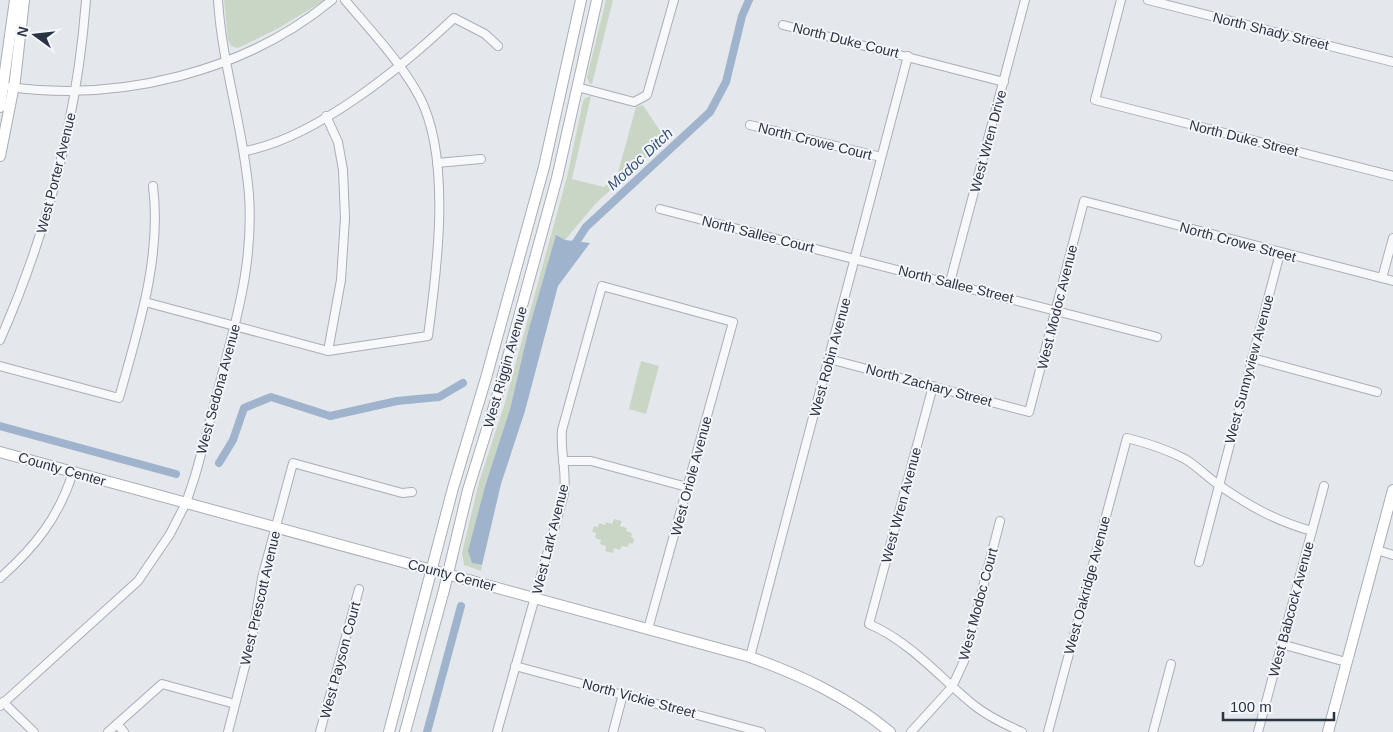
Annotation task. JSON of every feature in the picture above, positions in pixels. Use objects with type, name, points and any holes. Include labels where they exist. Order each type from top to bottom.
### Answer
[{"type":"main road","points":[[0,156],[15,0]]},
{"type":"main road","points":[[0,107],[24,0]]},
{"type":"main road","name":"West Riggin Avenue","points":[[389,732],[452,488],[486,378],[544,167],[581,0]]},
{"type":"main road","name":"West Riggin Avenue","points":[[405,732],[448,573],[468,490],[497,397],[557,178],[597,0]]},
{"type":"main road","name":"County Center","points":[[0,452],[448,573],[648,630],[750,656],[794,672],[837,695],[890,732]]},
{"type":"main road","points":[[1328,732],[1393,490]]},
{"type":"street","name":"West Porter Avenue","points":[[0,340],[26,279],[48,212],[67,138],[76,91],[86,0]]},
{"type":"street","name":"West Sedona Avenue","points":[[2,704],[138,581],[158,554],[186,503],[207,434],[241,303],[250,255],[249,196],[245,151],[226,60],[218,0]]},
{"type":"street","points":[[6,87],[76,91],[112,88],[163,80],[226,60],[260,45],[295,26],[332,0]]},
{"type":"street","points":[[144,302],[328,350],[428,336],[438,248],[437,163],[428,119],[423,104],[399,67],[345,0]]},
{"type":"street","points":[[577,87],[634,102],[641,100],[650,88],[674,0]]},
{"type":"street","name":"West Wren Drive","points":[[950,282],[1025,0]]},
{"type":"street","name":"North Duke Street","points":[[1121,0],[1095,100],[1393,176]]},
{"type":"street","name":"North Shady Street","points":[[1148,0],[1393,62]]},
{"type":"street","points":[[245,151],[278,142],[326,116],[388,77],[454,18],[484,34],[498,46]]},
{"type":"street","name":"North Duke Court","points":[[783,25],[908,56]]},
{"type":"street","points":[[908,56],[1004,82]]},
{"type":"street","name":"West Robin Avenue","points":[[750,656],[908,56]]},
{"type":"street","points":[[326,116],[340,151],[346,218],[341,280],[328,350]]},
{"type":"street","name":"North Crowe Court","points":[[750,125],[881,157]]},
{"type":"street","points":[[437,163],[482,159]]},
{"type":"street","points":[[0,366],[119,398],[144,302],[154,241],[156,204],[153,186]]},
{"type":"street","name":"North Crowe Street","points":[[1084,201],[1393,281]]},
{"type":"street","name":"West Modoc Avenue","points":[[1029,412],[1084,201]]},
{"type":"street","name":"North Sallee Court","points":[[660,209],[855,259]]},
{"type":"street","points":[[1382,278],[1393,238]]},
{"type":"street","name":"West Sunnyview Avenue","points":[[1199,562],[1280,253]]},
{"type":"street","name":"North Sallee Street","points":[[855,259],[1056,310]]},
{"type":"street","name":"West Lark Avenue","points":[[497,732],[564,494],[564,460],[561,451],[562,430],[602,286],[733,322]]},
{"type":"street","points":[[1056,310],[1156,336]]},
{"type":"street","name":"West Oriole Avenue","points":[[648,630],[733,322]]},
{"type":"street","points":[[1252,358],[1377,392]]},
{"type":"street","name":"North Zachary Street","points":[[829,359],[1029,412]]},
{"type":"street","name":"West Wren Avenue","points":[[933,386],[869,624],[880,629],[923,658],[952,686]]},
{"type":"street","name":"West Oakridge Avenue","points":[[1048,732],[1127,438],[1160,447],[1187,460],[1218,485]]},
{"type":"street","points":[[564,460],[591,461],[687,487]]},
{"type":"street","name":"West Prescott Avenue","points":[[228,732],[252,639],[262,578],[293,463],[402,492],[412,492]]},
{"type":"street","points":[[0,578],[31,549],[45,532],[60,508],[73,472]]},
{"type":"street","points":[[1218,485],[1283,523],[1312,531]]},
{"type":"street","name":"West Babcock Avenue","points":[[1258,732],[1324,486]]},
{"type":"street","name":"West Modoc Court","points":[[952,686],[964,661],[1000,521]]},
{"type":"street","points":[[1377,550],[1393,554]]},
{"type":"street","name":"West Payson Court","points":[[320,732],[359,589]]},
{"type":"street","points":[[1281,644],[1346,662]]},
{"type":"street","points":[[1153,732],[1171,664]]},
{"type":"street","name":"North Vickie Street","points":[[516,666],[761,732]]},
{"type":"street","points":[[108,732],[162,684],[235,704]]},
{"type":"street","points":[[911,732],[952,686],[977,708],[1022,732]]},
{"type":"street","points":[[613,732],[624,694]]},
{"type":"street","points":[[2,704],[34,732]]},
{"type":"street","points":[[117,724],[124,732]]},
{"type":"green space","points":[[224,0],[325,0],[277,29],[238,48],[231,46],[228,40]]},
{"type":"green space","points":[[606,0],[613,0],[592,84],[589,83],[587,77]]},
{"type":"green space","points":[[591,96],[572,179],[604,187],[617,176],[636,107],[643,105],[666,140],[597,202],[565,240],[556,236],[529,328],[510,409],[486,483],[472,563],[482,565],[481,571],[464,565],[462,553],[479,482],[504,406],[567,177],[583,101]]},
{"type":"green space","points":[[641,361],[659,366],[646,414],[629,409]]},
{"type":"green space","points":[[614,519],[622,521],[620,526],[627,528],[626,531],[632,533],[631,537],[634,539],[633,544],[629,543],[628,547],[622,546],[620,550],[614,548],[613,553],[605,551],[606,546],[600,544],[601,540],[595,538],[596,533],[592,532],[594,526],[598,527],[599,523],[605,525],[606,522],[612,524]]},
{"type":"water","points":[[556,235],[565,240],[590,243],[558,286],[525,411],[501,484],[482,565],[472,563],[468,551],[486,483],[510,409],[529,328]]},
{"type":"waterway","name":"Modoc Ditch","points":[[571,250],[586,227],[710,112],[726,82],[742,16],[749,0]]},
{"type":"waterway","points":[[219,463],[233,440],[244,408],[271,397],[330,416],[397,401],[439,397],[463,383]]},
{"type":"waterway","points":[[0,426],[176,474]]},
{"type":"waterway","points":[[427,732],[461,606]]}]
